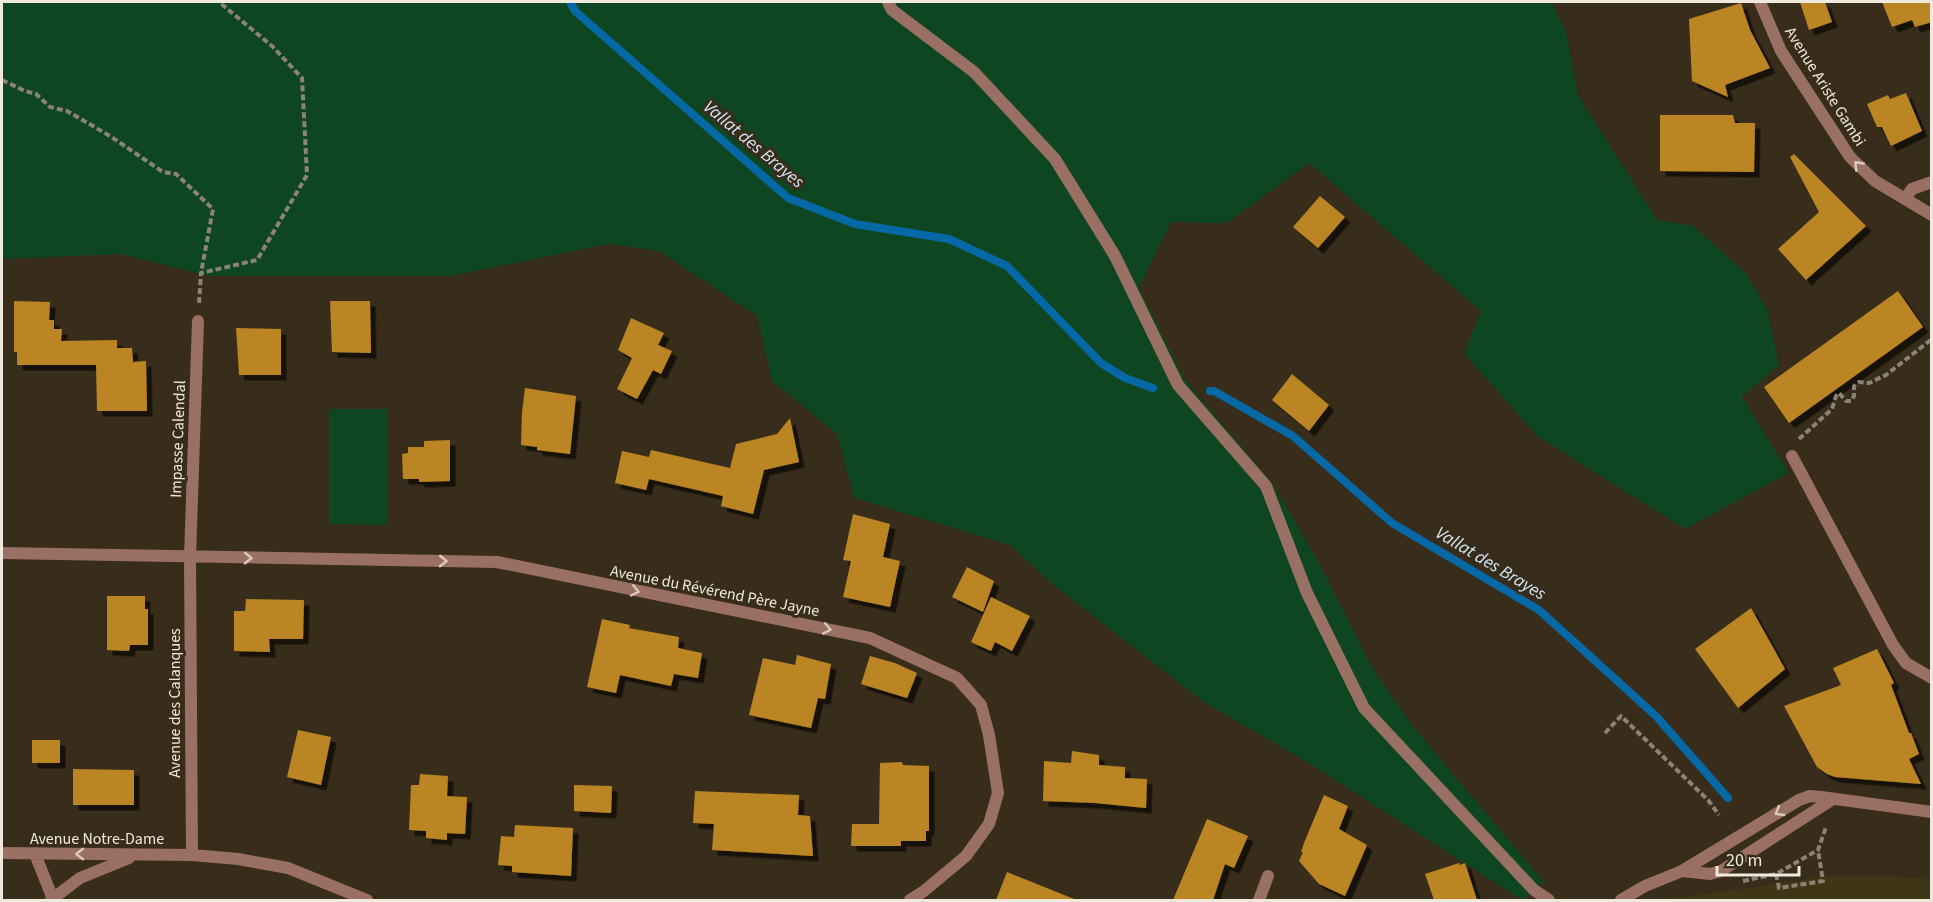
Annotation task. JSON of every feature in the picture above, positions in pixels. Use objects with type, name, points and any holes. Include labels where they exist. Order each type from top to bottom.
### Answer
[{"type":"street","points":[[888,2],[892,10],[974,72],[1055,159],[1115,256],[1178,385],[1266,486],[1307,593],[1364,708],[1534,890],[1549,900]]},
{"type":"street","name":"Avenue Ariste Gambi","points":[[1760,2],[1781,51],[1850,157],[1875,181],[1932,215]]},
{"type":"street","points":[[1905,199],[1912,189],[1932,182]]},
{"type":"street","name":"Impasse Calendal","points":[[190,557],[198,321]]},
{"type":"street","points":[[1792,456],[1893,645],[1906,663],[1932,678]]},
{"type":"street","points":[[2,553],[190,557]]},
{"type":"street","name":"Avenue des Calanques","points":[[190,557],[192,855]]},
{"type":"street","name":"Avenue du Révérend Père Jayne","points":[[190,557],[497,562],[870,638],[957,678],[981,705],[989,735],[998,793],[989,824],[966,856],[910,900]]},
{"type":"street","points":[[1621,900],[1645,886],[1682,871],[1799,800],[1810,796],[1932,812]]},
{"type":"street","points":[[1682,871],[1710,874],[1721,871],[1833,799]]},
{"type":"street","name":"Avenue Notre-Dame","points":[[2,853],[192,855]]},
{"type":"street","points":[[35,854],[52,899],[80,878],[138,854]]},
{"type":"street","points":[[192,855],[238,859],[288,868],[366,900]]},
{"type":"street","points":[[1259,900],[1268,876]]},
{"type":"path","points":[[201,273],[257,260],[307,175],[302,78],[272,46],[219,2]]},
{"type":"path","points":[[2,80],[36,94],[50,107],[67,111],[164,172],[176,174],[213,208],[201,273],[198,321]]},
{"type":"path","points":[[1821,420],[1832,409],[1839,393],[1846,402],[1851,401],[1854,396],[1854,386],[1859,382],[1869,383],[1886,375],[1932,339]]},
{"type":"path","points":[[1605,733],[1621,716],[1708,800],[1719,814]]},
{"type":"path","points":[[1776,874],[1779,888],[1823,881],[1818,850],[1827,823]]},
{"type":"path","points":[[1734,884],[1776,874],[1818,850]]},
{"type":"green space","points":[[2,2],[1552,2],[1566,33],[1578,95],[1657,220],[1693,226],[1746,273],[1767,309],[1779,365],[1742,397],[1789,473],[1685,529],[1537,436],[1464,353],[1481,311],[1309,163],[1227,223],[1171,222],[1139,288],[1185,380],[1273,484],[1319,563],[1370,664],[1410,723],[1544,882],[1522,900],[1310,764],[1204,702],[1052,584],[1010,545],[854,498],[837,434],[772,381],[757,316],[659,251],[609,244],[451,276],[210,276],[120,254],[2,259]]},
{"type":"green space","points":[[329,409],[387,409],[387,525],[329,524]]},
{"type":"sand","points":[[1823,877],[1931,879],[1931,900],[1662,900]]},
{"type":"building","points":[[1800,2],[1825,2],[1832,22],[1809,30]]},
{"type":"building","points":[[1882,2],[1932,2],[1932,22],[1915,27],[1912,20],[1892,27]]},
{"type":"building","points":[[1741,3],[1750,30],[1770,68],[1725,85],[1728,97],[1692,81],[1689,19]]},
{"type":"building","points":[[1906,93],[1922,131],[1891,146],[1882,127],[1877,127],[1867,104],[1888,95],[1890,99]]},
{"type":"building","points":[[1660,115],[1733,115],[1735,123],[1755,123],[1754,172],[1660,171]]},
{"type":"building","points":[[1794,154],[1866,226],[1806,280],[1778,249],[1819,212],[1790,157]]},
{"type":"building","points":[[1320,196],[1345,217],[1318,248],[1293,227]]},
{"type":"building","points":[[1898,291],[1923,327],[1789,423],[1764,387]]},
{"type":"building","points":[[14,301],[50,302],[49,320],[54,320],[54,329],[62,329],[61,341],[117,340],[117,348],[132,348],[133,362],[146,361],[147,411],[97,411],[96,365],[17,365],[17,352],[14,352]]},
{"type":"building","points":[[330,301],[370,301],[371,353],[332,352]]},
{"type":"building","points":[[631,318],[664,333],[658,345],[672,351],[661,374],[653,370],[637,399],[617,389],[632,358],[618,350]]},
{"type":"building","points":[[236,328],[281,329],[281,375],[239,375]]},
{"type":"building","points":[[1292,374],[1329,405],[1309,431],[1272,400]]},
{"type":"building","points":[[525,388],[576,396],[570,454],[537,450],[537,447],[521,445]]},
{"type":"building","points":[[790,418],[799,462],[764,470],[753,514],[721,506],[723,496],[649,479],[646,490],[615,483],[622,451],[649,457],[651,450],[730,468],[736,444],[777,434]]},
{"type":"building","points":[[450,440],[450,481],[419,482],[419,479],[403,479],[402,454],[408,453],[408,447],[424,447],[424,441]]},
{"type":"building","points":[[853,514],[890,524],[883,557],[900,561],[890,607],[843,597],[851,561],[843,560]]},
{"type":"building","points":[[967,567],[994,581],[983,612],[952,597]]},
{"type":"building","points":[[107,596],[145,596],[145,609],[148,609],[148,645],[130,645],[129,651],[107,650]]},
{"type":"building","points":[[991,597],[1030,616],[1012,651],[995,642],[991,651],[971,642]]},
{"type":"building","points":[[246,599],[304,600],[303,639],[269,639],[270,652],[234,651],[234,611],[245,611]]},
{"type":"building","points":[[1751,608],[1785,669],[1738,708],[1695,649]]},
{"type":"building","points":[[602,619],[630,625],[629,628],[679,637],[678,648],[702,653],[698,678],[674,674],[671,686],[620,675],[616,693],[587,687]]},
{"type":"building","points":[[1877,649],[1894,683],[1891,685],[1919,754],[1909,759],[1921,784],[1835,777],[1827,774],[1817,767],[1784,706],[1841,685],[1833,668]]},
{"type":"building","points":[[797,655],[831,664],[825,699],[818,698],[811,728],[749,715],[763,658],[795,665]]},
{"type":"building","points":[[870,656],[895,663],[917,673],[907,698],[861,684]]},
{"type":"building","points":[[298,730],[331,737],[321,785],[287,777]]},
{"type":"building","points":[[32,740],[60,740],[60,763],[32,763]]},
{"type":"building","points":[[1072,751],[1099,755],[1099,765],[1125,767],[1125,778],[1147,779],[1146,808],[1043,801],[1044,761],[1071,763]]},
{"type":"building","points":[[902,762],[903,765],[929,766],[929,831],[926,831],[926,841],[901,841],[901,846],[851,846],[852,824],[879,824],[880,763]]},
{"type":"building","points":[[73,769],[134,770],[134,805],[73,805]]},
{"type":"building","points":[[420,774],[448,776],[447,796],[467,797],[465,834],[447,833],[447,840],[426,838],[426,831],[409,830],[411,785],[419,785]]},
{"type":"building","points":[[574,785],[612,786],[611,813],[574,811]]},
{"type":"building","points":[[695,791],[799,795],[798,815],[810,816],[813,856],[712,850],[714,824],[693,823]]},
{"type":"building","points":[[1324,795],[1348,806],[1339,829],[1367,845],[1345,896],[1319,884],[1299,861]]},
{"type":"building","points":[[1207,819],[1248,836],[1234,868],[1225,864],[1213,900],[1173,900]]},
{"type":"building","points":[[515,825],[573,828],[571,876],[512,872],[512,866],[498,865],[501,836],[514,837]]},
{"type":"building","points":[[1459,863],[1460,865],[1465,863],[1477,900],[1434,900],[1425,874]]},
{"type":"building","points":[[1007,872],[1074,899],[1074,900],[996,900]]},
{"type":"waterway","name":"Vallat des Brayes","points":[[570,2],[575,11],[788,198],[855,224],[949,239],[1007,266],[1101,363],[1125,378],[1153,388]]},
{"type":"waterway","name":"Vallat des Brayes","points":[[1210,391],[1214,391],[1293,436],[1392,523],[1539,610],[1656,716],[1728,798]]}]
